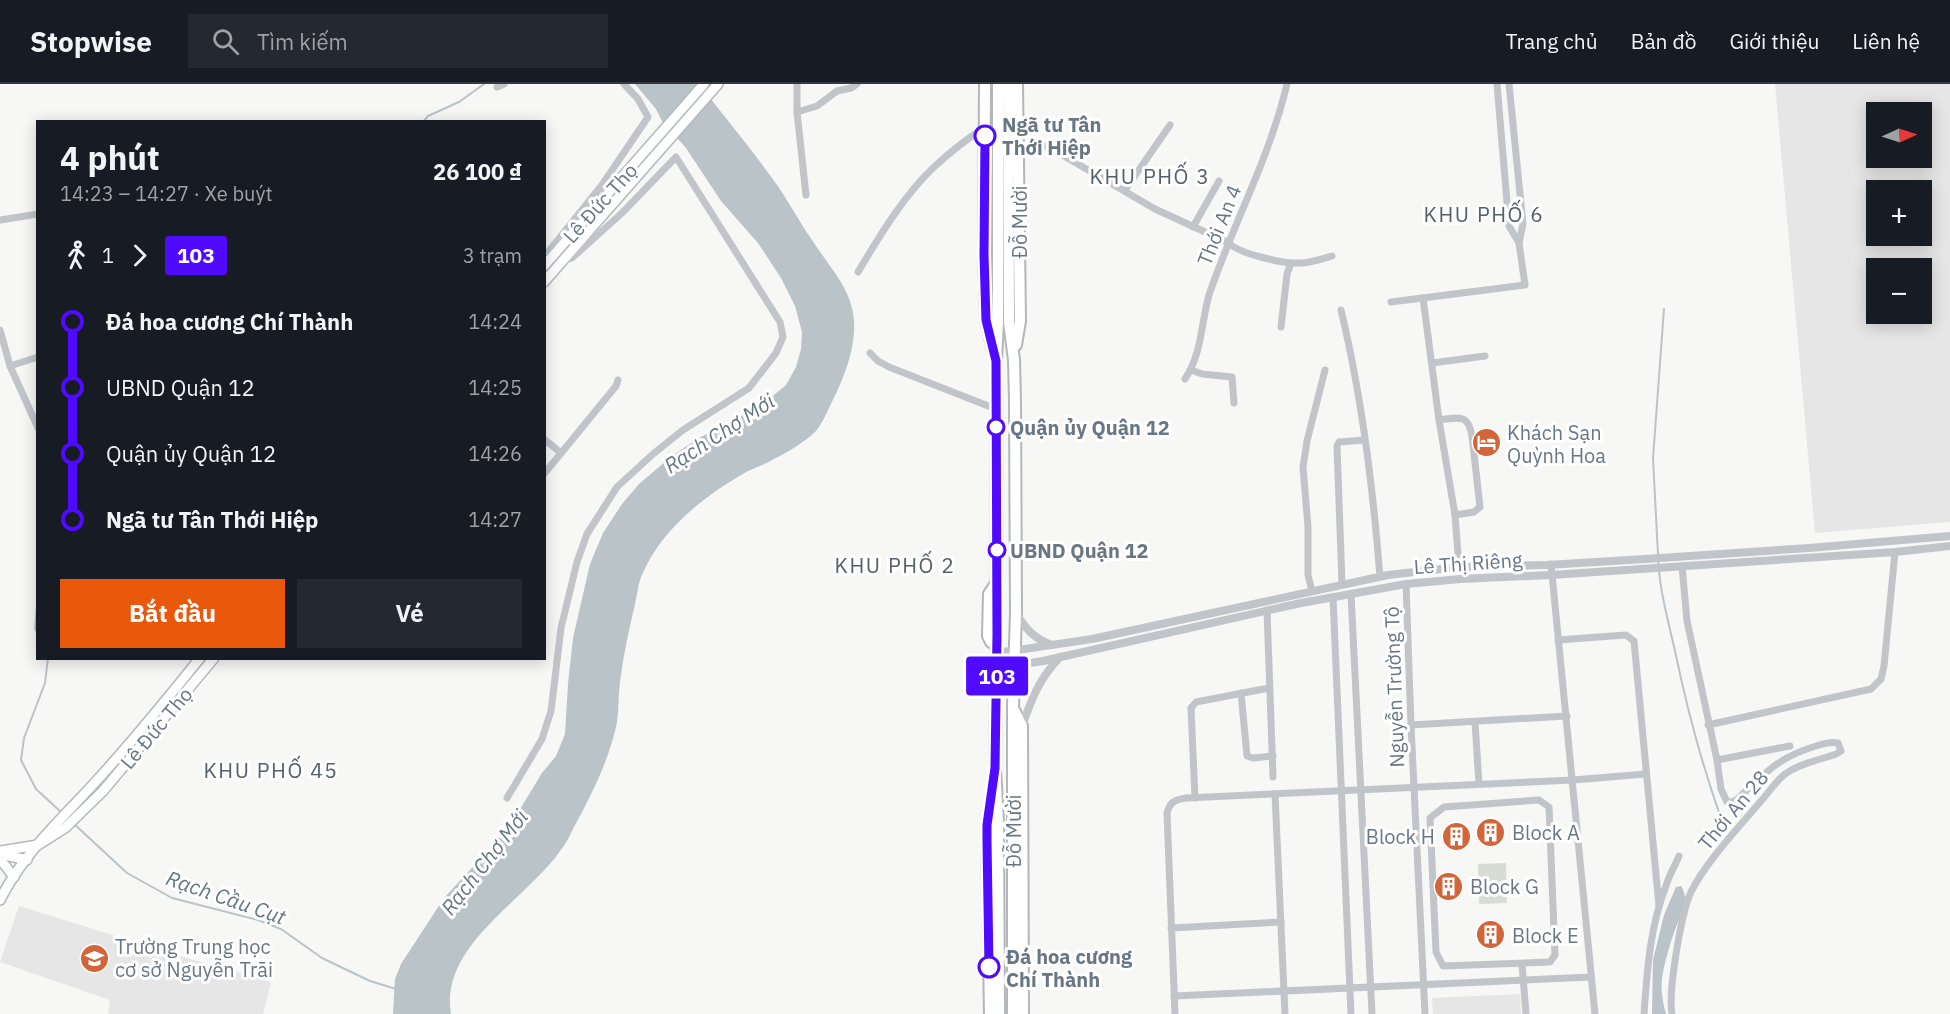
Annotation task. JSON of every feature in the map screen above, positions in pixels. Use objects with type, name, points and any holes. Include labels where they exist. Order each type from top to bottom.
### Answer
[{"type":"highway","name":"Đỗ Mười","points":[[985,84],[986,320],[996,361]]},
{"type":"highway","points":[[998,84],[1004,322]]},
{"type":"highway","points":[[1004,322],[1008,84]]},
{"type":"highway","name":"Đỗ Mười","points":[[1013,1014],[1012,707],[1016,651],[1014,360],[1020,321],[1017,84]]},
{"type":"highway","name":"Đỗ Mười","points":[[1004,322],[1014,360]]},
{"type":"highway","name":"Đỗ Mười","points":[[999,1014],[998,822],[995,768],[996,361],[1004,322]]},
{"type":"highway","points":[[1012,707],[1022,726]]},
{"type":"highway","name":"Đỗ Mười","points":[[1022,726],[1023,1014]]},
{"type":"highway","name":"Đỗ Mười","points":[[990,1014],[987,825],[995,768]]},
{"type":"main road","name":"Lê Đức Thọ","points":[[546,264],[704,84]]},
{"type":"main road","name":"Lê Đức Thọ","points":[[546,280],[718,84]]},
{"type":"main road","name":"Lê Đức Thọ","points":[[38,845],[161,707],[198,660]]},
{"type":"main road","name":"Lê Đức Thọ","points":[[38,845],[65,828],[97,797],[212,660]]},
{"type":"main road","points":[[0,853],[38,845]]},
{"type":"main road","points":[[0,900],[38,845]]},
{"type":"main road","points":[[0,853],[27,860]]},
{"type":"main road","points":[[0,860],[14,877]]},
{"type":"street","name":"Lê Đức Thọ","points":[[549,251],[602,185],[648,117],[638,99],[624,84]]},
{"type":"street","points":[[798,84],[797,112],[806,195]]},
{"type":"street","points":[[797,112],[817,106],[837,91],[857,84]]},
{"type":"street","name":"Thới An 4","points":[[1185,379],[1198,351],[1209,297],[1271,139],[1287,84]]},
{"type":"street","points":[[1497,84],[1509,226],[1519,243]]},
{"type":"street","points":[[1391,302],[1525,285],[1519,243],[1522,224],[1509,84]]},
{"type":"street","points":[[1500,114],[1511,109]]},
{"type":"street","points":[[1125,190],[1170,125]]},
{"type":"street","points":[[858,272],[890,220],[932,169],[958,146],[985,127]]},
{"type":"street","points":[[1019,146],[1032,148],[1047,146],[1155,209],[1229,243],[1233,247],[1291,263],[1332,256]]},
{"type":"street","name":"Lê Đức Thọ","points":[[507,798],[542,739],[551,711],[561,628],[577,562],[587,534],[617,487],[683,430],[749,387],[776,353],[783,337],[780,322],[676,157],[622,213],[572,258],[564,260]]},
{"type":"street","points":[[1193,227],[1219,181]]},
{"type":"street","points":[[0,220],[36,214]]},
{"type":"street","points":[[1281,327],[1287,274],[1291,263]]},
{"type":"street","points":[[1423,298],[1439,420],[1455,515],[1460,567]]},
{"type":"street","points":[[1341,310],[1359,399],[1375,516],[1380,576]]},
{"type":"street","points":[[0,330],[10,366],[36,424]]},
{"type":"street","points":[[870,353],[889,367],[996,409]]},
{"type":"street","points":[[1432,363],[1485,356]]},
{"type":"street","points":[[10,366],[36,358]]},
{"type":"street","points":[[1191,370],[1202,374],[1232,377],[1234,403]]},
{"type":"street","points":[[1312,591],[1308,575],[1308,527],[1303,467],[1307,441],[1325,370]]},
{"type":"street","points":[[546,472],[616,386],[618,380]]},
{"type":"street","points":[[1439,420],[1462,418],[1470,425],[1472,436],[1480,507],[1474,512],[1455,515]]},
{"type":"street","points":[[1342,584],[1337,446],[1339,442],[1365,440]]},
{"type":"street","points":[[546,441],[561,453]]},
{"type":"street","name":"Lê Thị Riêng","points":[[997,648],[1016,651],[1092,639],[1380,576],[1460,567],[1645,559],[1950,536]]},
{"type":"street","name":"Lê Thị Riêng","points":[[997,668],[1015,667],[1267,610],[1406,584],[1895,552],[1950,546]]},
{"type":"street","points":[[1708,725],[1871,689],[1881,679],[1884,666],[1895,552]]},
{"type":"street","points":[[1551,564],[1574,780],[1595,1014]]},
{"type":"street","name":"Thới An 28","points":[[1672,1014],[1670,1002],[1681,935],[1691,893],[1704,872],[1784,775],[1795,768],[1841,751],[1838,743],[1828,742],[1799,751],[1784,758],[1731,802],[1727,802],[1720,789],[1717,760],[1687,621],[1682,566]]},
{"type":"street","name":"Nguyễn Trường Tộ","points":[[1406,584],[1425,1014]]},
{"type":"street","points":[[1351,594],[1372,1014]]},
{"type":"street","points":[[1333,597],[1350,1014]]},
{"type":"street","points":[[1267,610],[1273,777]]},
{"type":"street","points":[[1016,613],[1027,631],[1035,638],[1052,645]]},
{"type":"street","points":[[1558,640],[1626,635],[1634,641],[1659,906]]},
{"type":"street","points":[[1022,726],[1036,688],[1046,671],[1060,657]]},
{"type":"street","points":[[1195,798],[1191,708],[1196,702],[1269,688]]},
{"type":"street","points":[[1241,693],[1247,756],[1253,758],[1273,756]]},
{"type":"street","points":[[1411,725],[1567,716]]},
{"type":"street","points":[[1475,722],[1479,784]]},
{"type":"street","points":[[1717,760],[1790,746]]},
{"type":"street","points":[[1175,1014],[1167,813],[1170,804],[1179,799],[1574,780],[1646,774]]},
{"type":"street","points":[[1275,794],[1285,1014]]},
{"type":"street","points":[[1539,800],[1549,807],[1555,955],[1550,962],[1522,964],[1443,966],[1436,952],[1430,818],[1444,807],[1539,800]]},
{"type":"street","name":"Thới An 28","points":[[1644,1014],[1649,957],[1659,906],[1679,856]]},
{"type":"street","points":[[1171,928],[1281,922]]},
{"type":"street","points":[[1522,964],[1526,1014]]},
{"type":"street","points":[[1174,996],[1591,977]]},
{"type":"shaded area","points":[[1775,84],[1950,84],[1950,522],[1815,533]]},
{"type":"shaded area","points":[[1506,863],[1507,903],[1479,904],[1478,864]]},
{"type":"shaded area","name":"Trường Trung học cơ sở Nguyễn Trãi","points":[[19,906],[271,982],[263,1014],[108,1014],[110,1000],[0,962]]},
{"type":"shaded area","points":[[1520,994],[1521,1014],[1433,1014],[1432,998]]},
{"type":"water","name":"Rạch Chợ Mới","points":[[635,84],[699,84],[745,142],[777,186],[845,290],[854,321],[849,359],[835,395],[816,431],[791,450],[748,471],[716,491],[686,515],[660,544],[639,583],[619,687],[617,722],[610,749],[594,789],[566,842],[545,870],[471,946],[458,967],[451,990],[451,1014],[393,1014],[395,979],[401,964],[444,898],[508,829],[542,773],[556,756],[565,734],[573,638],[590,564],[603,533],[622,504],[639,484],[673,455],[699,438],[762,405],[786,385],[796,367],[801,349],[802,332],[795,306],[781,278],[758,243],[721,201],[686,148],[662,121],[656,109]]},
{"type":"water","points":[[1681,886],[1685,898],[1684,908],[1670,945],[1662,977],[1663,1003],[1666,1014],[1652,1014],[1653,960],[1664,915],[1676,887]]},
{"type":"waterway","name":"Rạch Cầu Cụt","points":[[425,120],[428,116],[459,102],[484,84]]},
{"type":"waterway","points":[[1658,555],[1653,458],[1664,309]]},
{"type":"waterway","points":[[1658,560],[1665,606],[1685,694],[1722,821]]},
{"type":"waterway","name":"Rạch Cầu Cụt","points":[[36,617],[36,631]]},
{"type":"waterway","name":"Rạch Cầu Cụt","points":[[48,660],[45,683],[24,738],[21,760],[36,789],[62,813]]},
{"type":"waterway","name":"Rạch Cầu Cụt","points":[[73,823],[127,873],[172,898],[258,920],[281,929],[322,958],[370,981],[396,989]]},
{"type":"bus line","name":"103","points":[[985,136],[986,320],[996,361],[997,634],[995,768],[987,825],[989,967]]},
{"type":"place","name":"Ngã tư Tân Thới Hiệp","points":[[985,136]]},
{"type":"place","name":"Quận ủy Quận 12","points":[[996,427]]},
{"type":"place","name":"Khách Sạn Quỳnh Hoa","points":[[1486,443]]},
{"type":"place","name":"UBND Quận 12","points":[[997,550]]},
{"type":"place","name":"Block A","points":[[1491,832]]},
{"type":"place","name":"Block H","points":[[1456,836]]},
{"type":"place","name":"Block G","points":[[1449,886]]},
{"type":"place","name":"Block E","points":[[1491,935]]},
{"type":"place","name":"Trường Trung học cơ sở Nguyễn Trãi","points":[[94,958]]},
{"type":"place","name":"Đá hoa cương Chí Thành","points":[[989,967]]},
{"type":"district","name":"KHU PHỐ 3","points":[[1150,176]]},
{"type":"district","name":"KHU PHỐ 6","points":[[1484,214]]},
{"type":"district","name":"KHU PHỐ 2","points":[[895,565]]},
{"type":"district","name":"KHU PHỐ 45","points":[[271,770]]}]
